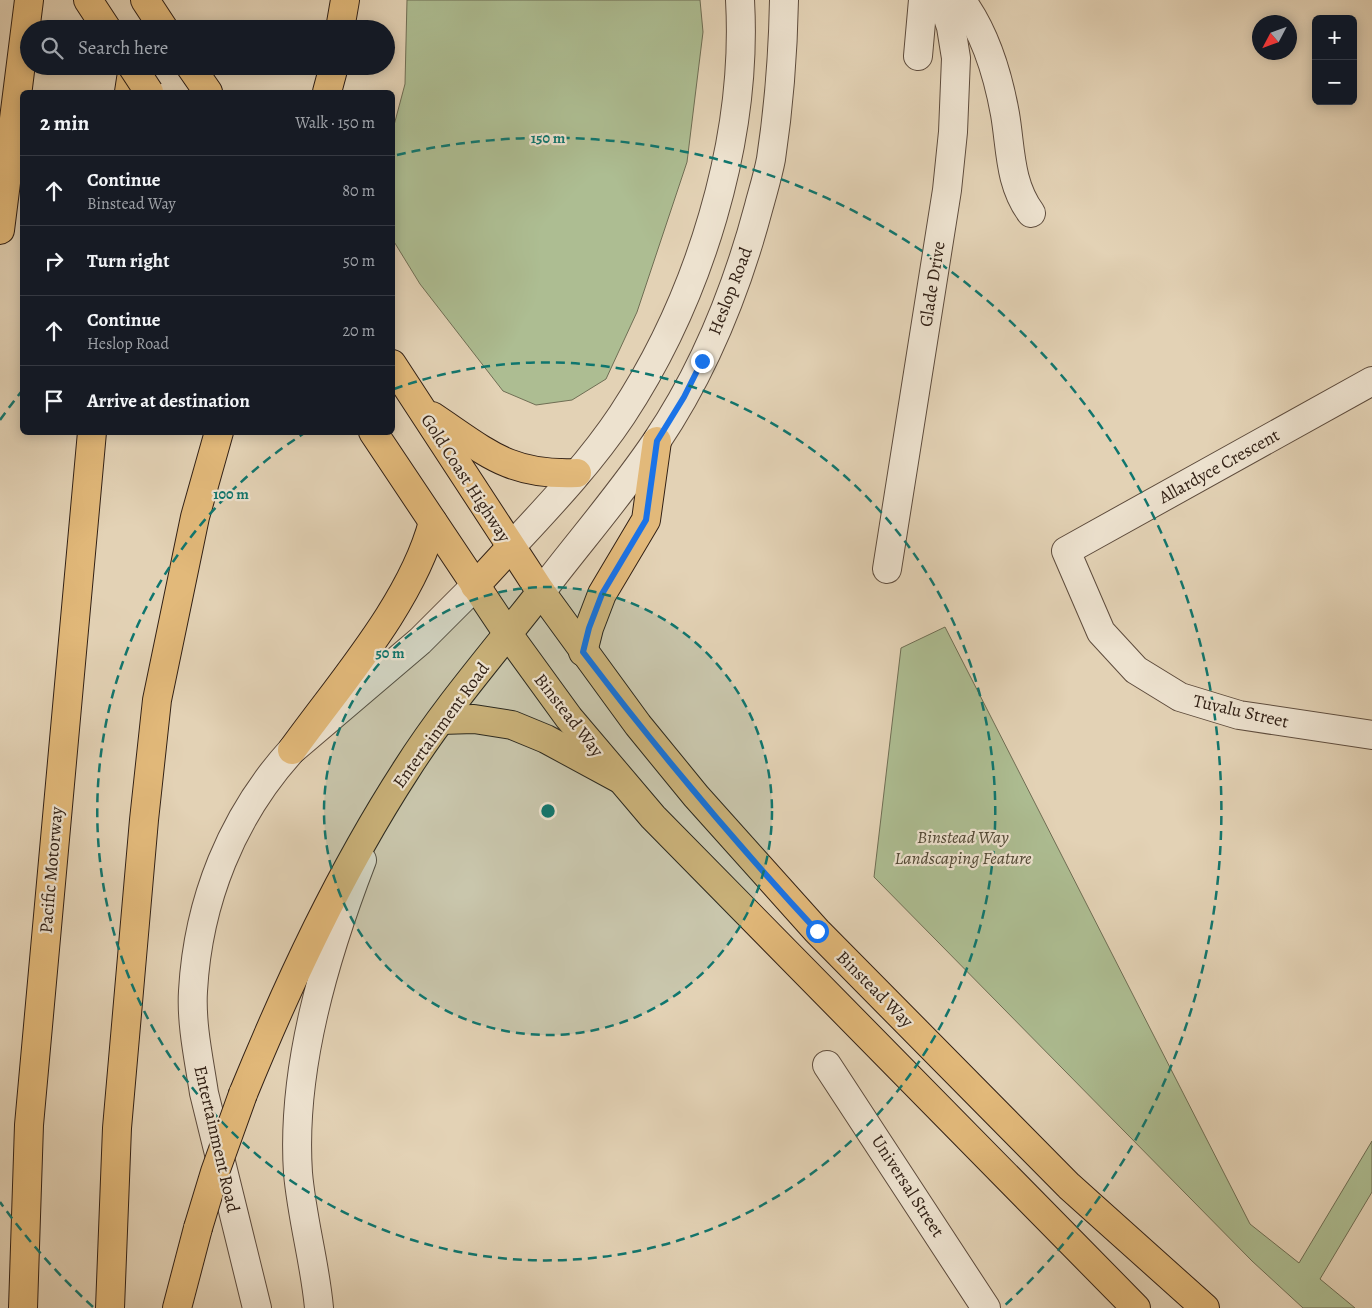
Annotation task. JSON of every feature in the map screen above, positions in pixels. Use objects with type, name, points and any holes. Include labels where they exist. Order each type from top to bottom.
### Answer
[{"type":"main road","points":[[26,20],[29,0]]},
{"type":"main road","points":[[88,0],[101,20]]},
{"type":"main road","points":[[142,20],[145,0]]},
{"type":"main road","points":[[145,0],[158,20]]},
{"type":"main road","points":[[342,20],[345,0]]},
{"type":"main road","points":[[0,230],[20,71]]},
{"type":"main road","points":[[129,90],[132,75]]},
{"type":"main road","points":[[139,75],[149,90]]},
{"type":"main road","points":[[196,75],[207,90]]},
{"type":"main road","points":[[328,90],[332,75]]},
{"type":"main road","name":"Gold Coast Highway","points":[[395,369],[510,548],[541,592]]},
{"type":"main road","points":[[421,408],[496,459],[512,466],[553,474],[577,473]]},
{"type":"main road","name":"Pacific Motorway","points":[[23,1308],[30,1116],[92,435]]},
{"type":"main road","points":[[110,1308],[117,1128],[144,820],[158,700],[195,517],[218,435]]},
{"type":"main road","points":[[375,435],[508,634]]},
{"type":"main road","points":[[583,652],[589,628],[602,594],[646,520],[657,441]]},
{"type":"main road","points":[[292,750],[393,609],[412,578],[427,546],[433,522]]},
{"type":"main road","name":"Entertainment Road","points":[[476,586],[510,548]]},
{"type":"main road","name":"Entertainment Road","points":[[394,788],[441,720],[541,592]]},
{"type":"main road","name":"Binstead Way","points":[[541,592],[638,725],[696,796],[817,931],[1069,1186],[1206,1308]]},
{"type":"main road","name":"Binstead Way","points":[[508,634],[552,695],[618,778],[702,868],[1136,1308]]},
{"type":"main road","points":[[441,720],[474,719],[512,725],[546,739],[618,778]]},
{"type":"main road","points":[[177,1308],[215,1172],[243,1094],[300,960],[341,881],[394,788]]},
{"type":"street","points":[[510,548],[577,473],[622,415],[650,370],[692,278],[713,214],[730,145],[738,80],[740,0]]},
{"type":"street","name":"Heslop Road","points":[[541,592],[633,476],[657,441],[684,397],[717,328],[739,274],[772,151],[781,67],[784,0]]},
{"type":"street","points":[[918,56],[923,0]]},
{"type":"street","name":"Glade Drive","points":[[887,569],[948,181],[956,58],[951,27],[942,0]]},
{"type":"street","points":[[961,0],[980,32],[995,71],[1005,116],[1013,177],[1018,193],[1031,213]]},
{"type":"street","name":"Allardyce Crescent","points":[[1066,552],[1372,381]]},
{"type":"street","name":"Tuvalu Street","points":[[1066,552],[1102,632],[1136,670],[1180,697],[1239,715],[1372,735]]},
{"type":"street","name":"Entertainment Road","points":[[257,1308],[204,1093],[195,1024],[193,992],[197,953],[206,908],[226,851],[244,815],[258,792],[292,750],[420,641],[476,586]]},
{"type":"street","name":"Entertainment Road","points":[[319,1308],[298,1173],[298,1125],[302,1075],[334,939],[372,835],[394,788]]},
{"type":"street","name":"Universal Street","points":[[827,1065],[964,1271],[986,1308]]},
{"type":"green space","points":[[407,0],[700,0],[703,32],[687,162],[637,312],[606,379],[572,400],[536,405],[503,391],[420,284],[395,243],[395,122],[405,84]]},
{"type":"green space","name":"Binstead Way Landscaping Feature","points":[[945,627],[1250,1224],[1299,1263],[1372,1141],[1372,1192],[1320,1279],[1355,1308],[1303,1308],[1252,1261],[874,877],[901,648]]},
{"type":"route","points":[[702,361],[684,397],[657,441],[646,520],[602,594],[589,628],[583,652],[638,725],[696,796],[817,931]]}]
